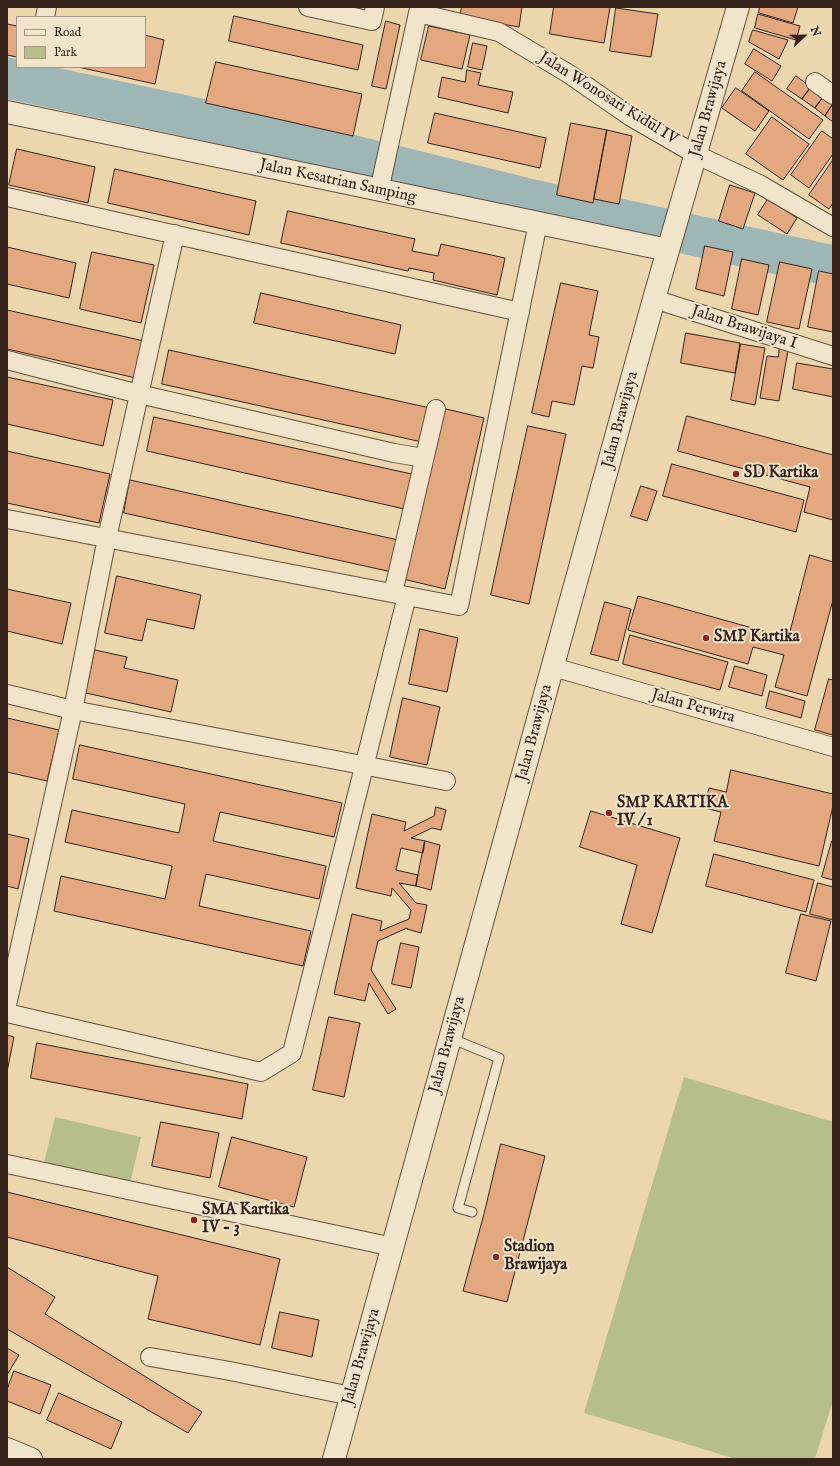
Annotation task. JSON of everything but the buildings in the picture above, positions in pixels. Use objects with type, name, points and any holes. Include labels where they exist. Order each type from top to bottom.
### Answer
[{"type":"street","points":[[308,7],[372,21],[375,7]]},
{"type":"street","name":"Jalan Brawijaya","points":[[334,1459],[654,299],[738,7]]},
{"type":"street","points":[[380,184],[420,10]]},
{"type":"street","name":"Jalan Wonosari Kidul IV","points":[[420,10],[499,32],[569,74],[631,117],[696,154],[759,184],[833,228]]},
{"type":"street","points":[[815,82],[833,95]]},
{"type":"street","name":"Jalan Kesatrian Samping","points":[[7,112],[380,184],[538,223],[672,235]]},
{"type":"street","points":[[7,197],[520,312]]},
{"type":"street","points":[[7,519],[459,606],[538,223]]},
{"type":"street","points":[[7,1005],[73,710],[107,538],[175,234]]},
{"type":"street","name":"Jalan Brawijaya I","points":[[654,299],[833,356]]},
{"type":"street","points":[[7,360],[139,394],[386,451],[424,458]]},
{"type":"street","points":[[7,1013],[261,1072],[292,1053],[364,766],[400,595],[424,458],[436,408]]},
{"type":"street","name":"Jalan Perwira","points":[[553,667],[833,747]]},
{"type":"street","points":[[7,694],[73,710],[446,781]]},
{"type":"street","points":[[7,1164],[393,1247]]},
{"type":"street","points":[[150,1357],[230,1371],[351,1396]]},
{"type":"street","points":[[7,1449],[31,1459]]},
{"type":"lane","points":[[450,1038],[499,1058],[458,1208],[472,1212]]},
{"type":"green space","points":[[684,1077],[833,1122],[833,1400],[815,1459],[736,1459],[584,1413]]},
{"type":"green space","points":[[55,1117],[141,1137],[129,1188],[43,1167]]},
{"type":"waterway","points":[[7,78],[233,126],[524,198],[833,266]]},
{"type":"place","name":"SD Kartika","points":[[736,474]]},
{"type":"place","name":"SMP Kartika","points":[[706,638]]},
{"type":"place","name":"SMP KARTIKA IV / 1","points":[[609,813]]},
{"type":"place","name":"SMA Kartika IV - 3","points":[[194,1220]]},
{"type":"place","name":"Stadion Brawijaya","points":[[496,1257]]}]
